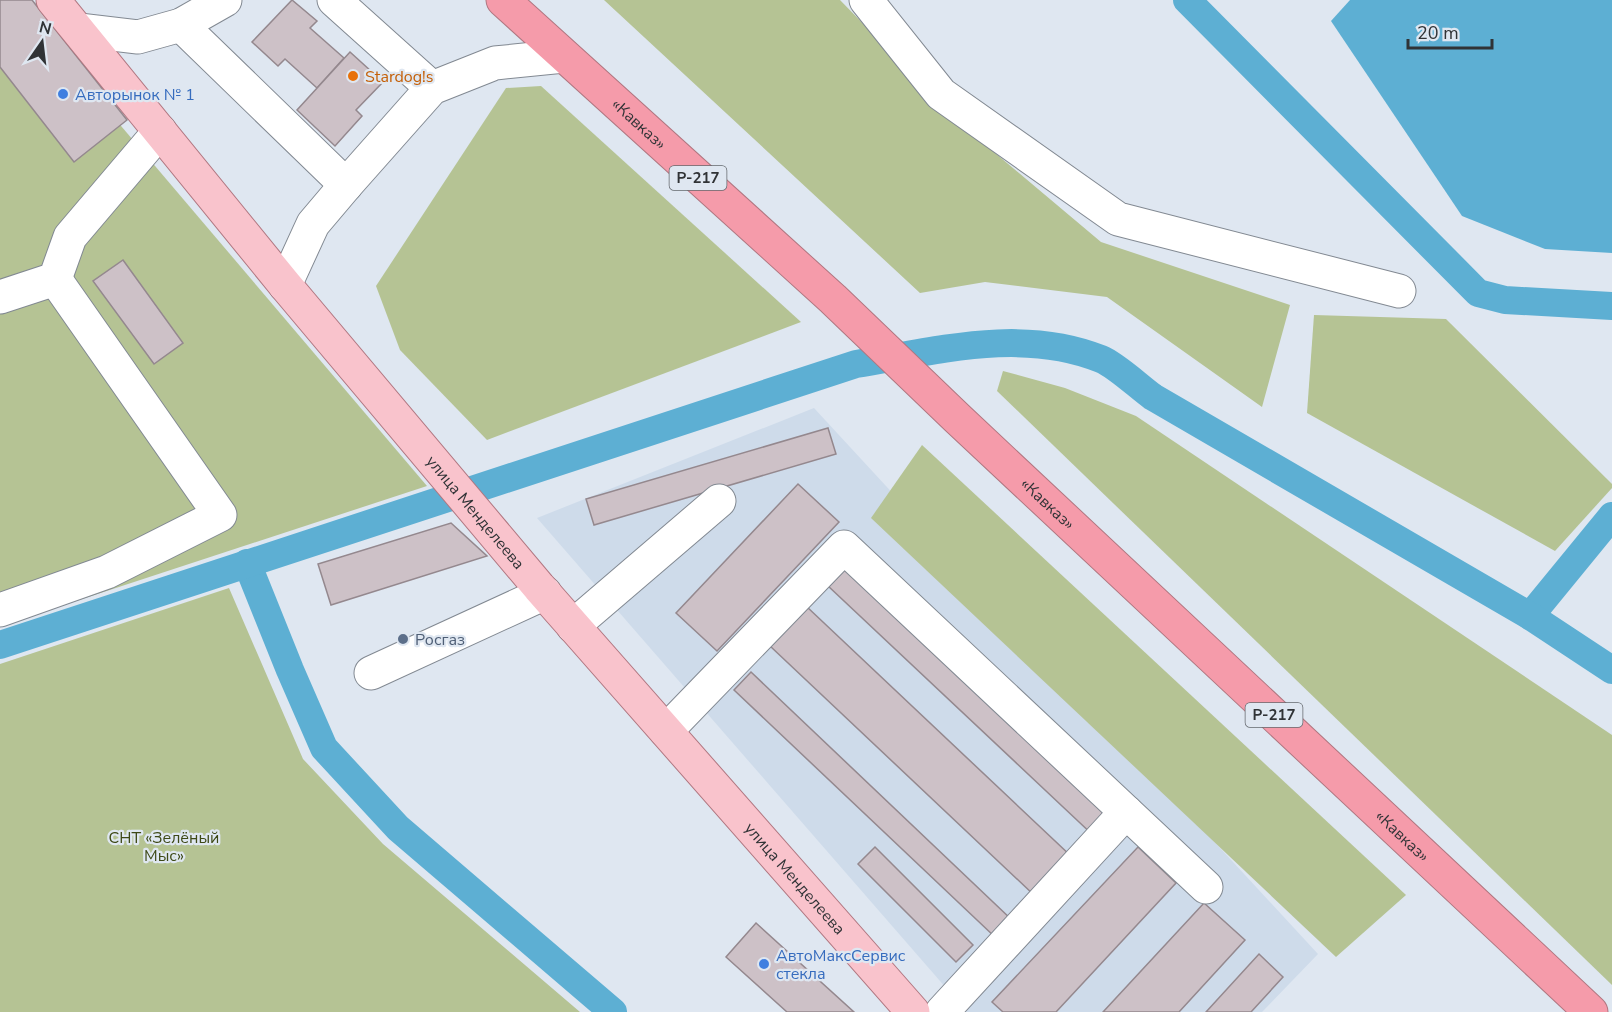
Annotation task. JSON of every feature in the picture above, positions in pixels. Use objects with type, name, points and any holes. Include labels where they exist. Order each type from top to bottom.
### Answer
[{"type":"highway","name":"«Кавказ»","points":[[503,0],[833,299],[1591,1012]]},
{"type":"main road","name":"улица Менделеева","points":[[53,0],[421,448],[573,626],[914,1012]]},
{"type":"lane","points":[[79,30],[138,37],[181,25],[225,0]]},
{"type":"lane","points":[[334,0],[432,88]]},
{"type":"lane","points":[[866,0],[941,94],[1118,219],[1399,291]]},
{"type":"lane","points":[[181,25],[346,184]]},
{"type":"lane","points":[[285,285],[313,224],[432,88],[495,63],[564,57]]},
{"type":"lane","points":[[55,279],[70,237],[160,131]]},
{"type":"lane","points":[[0,297],[55,279]]},
{"type":"lane","points":[[0,610],[107,572],[220,515],[55,279]]},
{"type":"lane","points":[[573,626],[719,501]]},
{"type":"lane","points":[[666,731],[844,547],[1206,887]]},
{"type":"lane","points":[[371,673],[542,590]]},
{"type":"lane","points":[[942,1012],[1126,812]]},
{"type":"shaded area","points":[[814,408],[1318,954],[1262,1012],[967,1012],[537,518]]},
{"type":"green space","points":[[0,0],[14,0],[427,486],[0,626]]},
{"type":"green space","points":[[604,0],[840,0],[963,126],[1101,242],[1290,305],[1262,407],[1107,297],[985,282],[920,293]]},
{"type":"green space","points":[[541,86],[801,322],[487,440],[400,350],[376,286],[506,88]]},
{"type":"green space","points":[[1314,315],[1446,319],[1612,484],[1612,488],[1555,551],[1307,413]]},
{"type":"green space","points":[[1003,371],[1065,388],[1136,416],[1612,735],[1612,985],[997,391]]},
{"type":"green space","points":[[922,445],[1406,895],[1336,957],[871,518]]},
{"type":"green space","name":"СНТ «Зелёный Мыс»","points":[[229,588],[303,759],[383,844],[580,1012],[0,1012],[0,664]]},
{"type":"water","points":[[1350,0],[1612,0],[1612,253],[1545,249],[1462,216],[1331,21]]},
{"type":"building","name":"Авторынок № 1","points":[[0,0],[32,0],[127,120],[74,162],[0,67]]},
{"type":"building","points":[[292,0],[317,21],[310,28],[344,58],[317,88],[285,59],[278,66],[252,42]]},
{"type":"building","points":[[350,52],[383,82],[356,110],[362,116],[335,146],[297,110]]},
{"type":"building","points":[[123,260],[183,343],[154,364],[93,281]]},
{"type":"building","points":[[828,428],[836,454],[594,525],[586,499]]},
{"type":"building","points":[[798,484],[839,522],[717,651],[676,613]]},
{"type":"building","points":[[451,523],[487,556],[331,605],[318,564]]},
{"type":"building","points":[[844,568],[1112,821],[1096,838],[827,585]]},
{"type":"building","points":[[806,606],[1072,857],[1035,896],[770,646]]},
{"type":"building","points":[[751,672],[1013,921],[996,938],[734,690]]},
{"type":"building","points":[[875,847],[973,945],[956,962],[858,864]]},
{"type":"building","points":[[1138,847],[1176,883],[1056,1012],[1003,1012],[992,1002]]},
{"type":"building","points":[[1204,903],[1245,940],[1179,1012],[1103,1012]]},
{"type":"building","points":[[756,923],[854,1012],[787,1012],[726,957]]},
{"type":"building","points":[[1259,954],[1283,977],[1251,1012],[1206,1012]]},
{"type":"waterway","points":[[1187,0],[1478,293],[1505,300],[1612,306]]},
{"type":"waterway","points":[[0,645],[856,364],[948,348],[1010,343],[1041,344],[1071,349],[1107,362],[1153,397],[1530,616],[1612,670]]},
{"type":"waterway","points":[[1530,616],[1612,516]]},
{"type":"waterway","points":[[247,563],[324,748],[398,828],[613,1012]]},
{"type":"place","name":"Stardog!s","points":[[353,76]]},
{"type":"place","name":"Авторынок № 1","points":[[63,94]]},
{"type":"place","name":"Росгаз","points":[[403,639]]},
{"type":"place","name":"АвтоМаксСервис стекла","points":[[764,964]]}]
